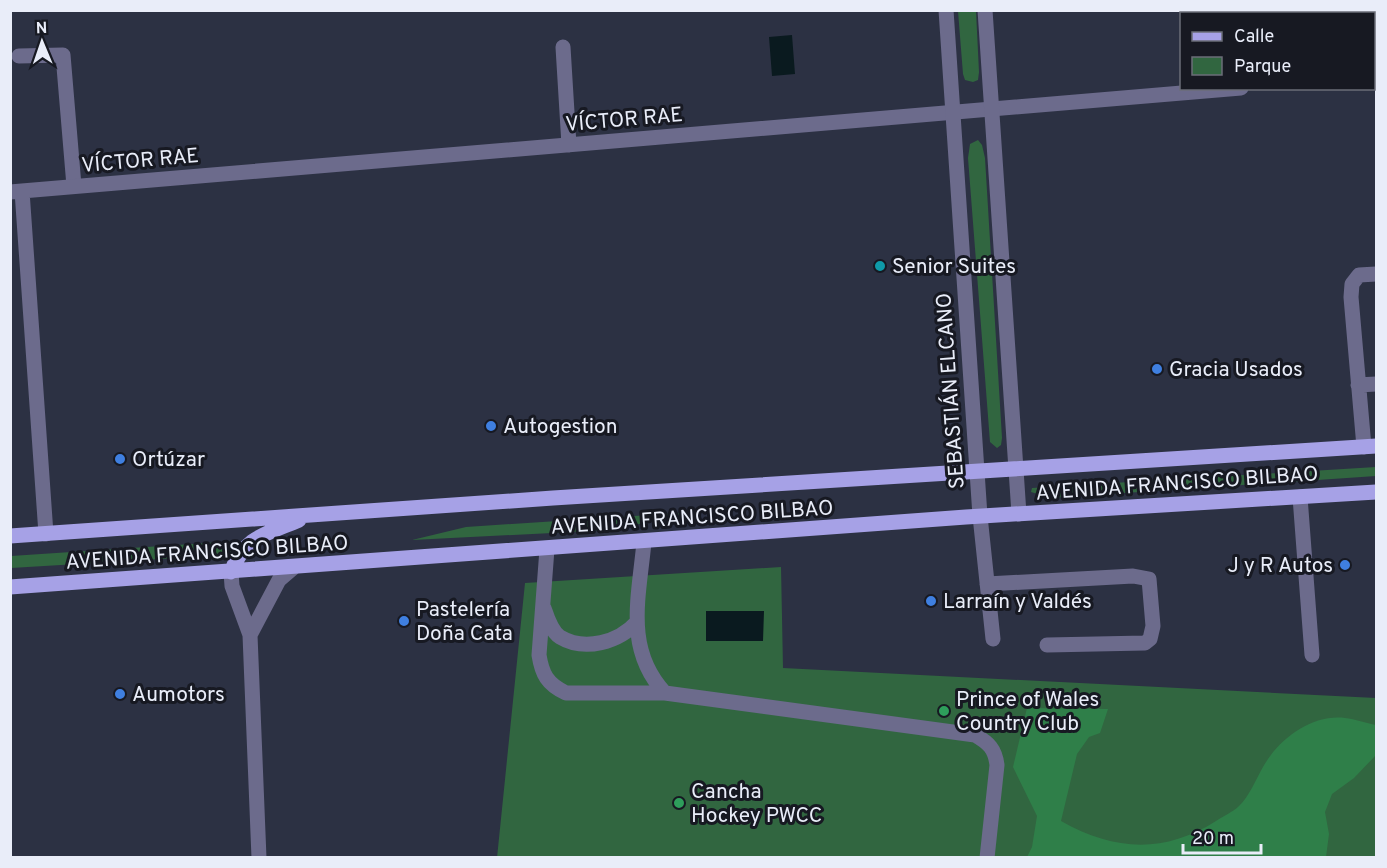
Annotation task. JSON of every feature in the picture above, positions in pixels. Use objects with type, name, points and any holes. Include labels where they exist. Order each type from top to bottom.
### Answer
[{"type":"main road","name":"AVENIDA FRANCISCO BILBAO","points":[[10,536],[1370,446]]},
{"type":"main road","name":"AVENIDA FRANCISCO BILBAO","points":[[10,587],[980,516],[1377,492]]},
{"type":"main road","points":[[231,572],[238,554],[248,544],[310,515]]},
{"type":"street","name":"SEBASTIÁN ELCANO","points":[[946,10],[980,516],[993,639]]},
{"type":"street","points":[[986,10],[1019,514]]},
{"type":"street","points":[[563,47],[569,145]]},
{"type":"street","points":[[19,56],[63,55],[74,186]]},
{"type":"street","name":"VÍCTOR RAE","points":[[16,192],[992,110],[1203,90]]},
{"type":"street","points":[[16,192],[46,534]]},
{"type":"street","points":[[1370,446],[1358,385],[1352,284],[1359,275],[1377,274]]},
{"type":"street","points":[[1358,385],[1377,384]]},
{"type":"street","points":[[1300,497],[1312,655]]},
{"type":"street","points":[[644,542],[637,622],[642,661],[651,678],[665,693]]},
{"type":"street","points":[[547,549],[539,655],[542,672],[551,686],[566,693],[665,693],[975,735],[988,742],[996,754],[997,765],[987,858]]},
{"type":"street","points":[[250,635],[279,580],[293,568]]},
{"type":"street","points":[[231,572],[234,592],[250,635],[259,858]]},
{"type":"street","points":[[987,584],[1133,576],[1149,579],[1153,626],[1150,639],[1145,643],[1047,645]]},
{"type":"street","points":[[542,606],[556,633],[578,644],[610,642],[627,633],[637,622]]},
{"type":"green space","points":[[958,11],[976,11],[979,72],[978,80],[973,82],[965,80],[963,74]]},
{"type":"green space","points":[[978,140],[982,145],[985,158],[1002,438],[1001,445],[997,448],[990,442],[968,158],[970,144]]},
{"type":"green space","points":[[1376,467],[1376,476],[1051,498],[1031,492],[1032,488]]},
{"type":"green space","points":[[695,512],[611,530],[412,540],[466,527]]},
{"type":"green space","points":[[237,541],[241,546],[227,555],[11,568],[11,556]]},
{"type":"green space","name":"Prince of Wales Country Club","points":[[781,567],[783,668],[1376,698],[1376,857],[497,858],[525,583]]},
{"type":"green space","points":[[1027,708],[1108,709],[1100,733],[1089,737],[1077,754],[1061,821],[1081,831],[1120,843],[1139,845],[1177,839],[1197,832],[1231,812],[1246,798],[1277,747],[1297,731],[1320,720],[1345,718],[1376,725],[1376,755],[1354,778],[1332,794],[1325,812],[1329,834],[1326,857],[1027,857],[1032,847],[1037,816],[1013,767]]},
{"type":"shaded area","points":[[792,35],[795,74],[772,76],[769,37]]},
{"type":"shaded area","points":[[706,611],[764,611],[763,641],[706,641]]},
{"type":"place","name":"Senior Suites","points":[[880,266]]},
{"type":"place","name":"Gracia Usados","points":[[1157,369]]},
{"type":"place","name":"Autogestion","points":[[491,426]]},
{"type":"place","name":"Ortúzar","points":[[120,459]]},
{"type":"place","name":"J y R Autos","points":[[1345,565]]},
{"type":"place","name":"Larraín y Valdés","points":[[931,601]]},
{"type":"place","name":"Pastelería Doña Cata","points":[[404,621]]},
{"type":"place","name":"Aumotors","points":[[120,694]]},
{"type":"place","name":"Prince of Wales Country Club","points":[[944,711]]},
{"type":"place","name":"Cancha Hockey PWCC","points":[[679,803]]}]
